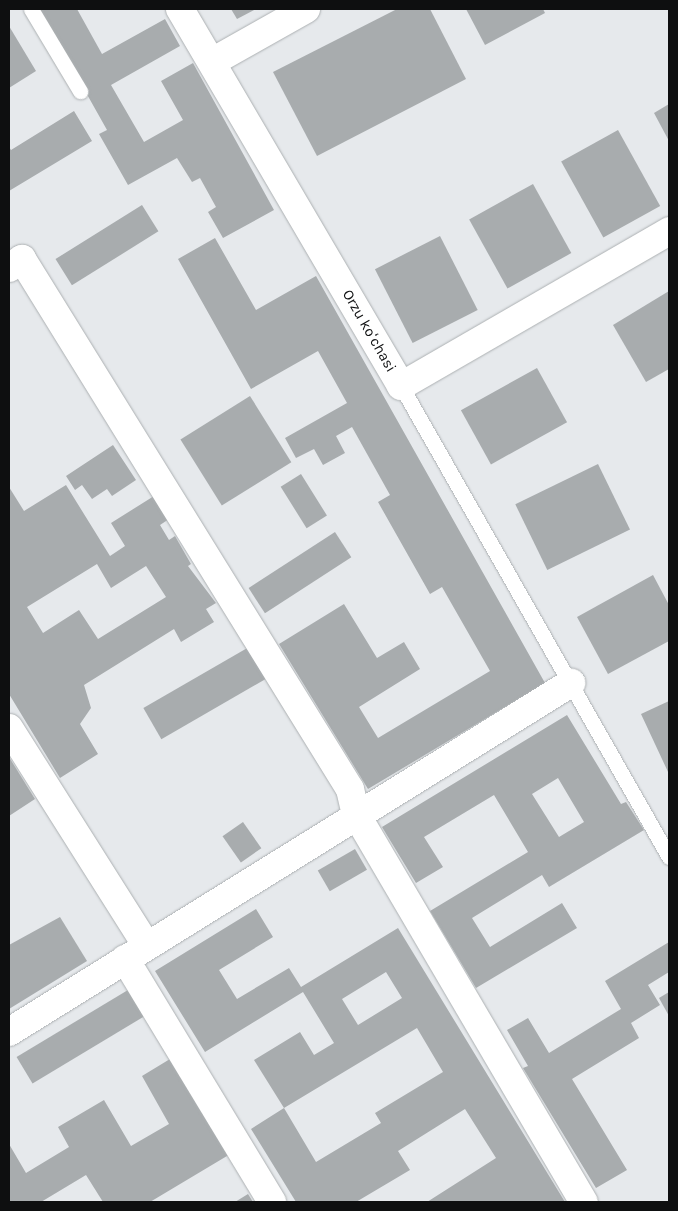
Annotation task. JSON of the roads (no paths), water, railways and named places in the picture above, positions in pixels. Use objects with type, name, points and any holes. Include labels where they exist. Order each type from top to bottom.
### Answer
[{"type":"street","name":"Orzu koʻchasi","points":[[180,9],[400,386],[669,231]]},
{"type":"street","points":[[212,62],[306,9]]},
{"type":"street","points":[[9,268],[22,259],[350,789],[356,814],[584,1202]]},
{"type":"street","points":[[9,1032],[356,814],[571,683]]},
{"type":"street","points":[[9,728],[136,952],[272,1202]]},
{"type":"lane","points":[[31,9],[80,92]]},
{"type":"lane","points":[[400,386],[669,857]]}]
